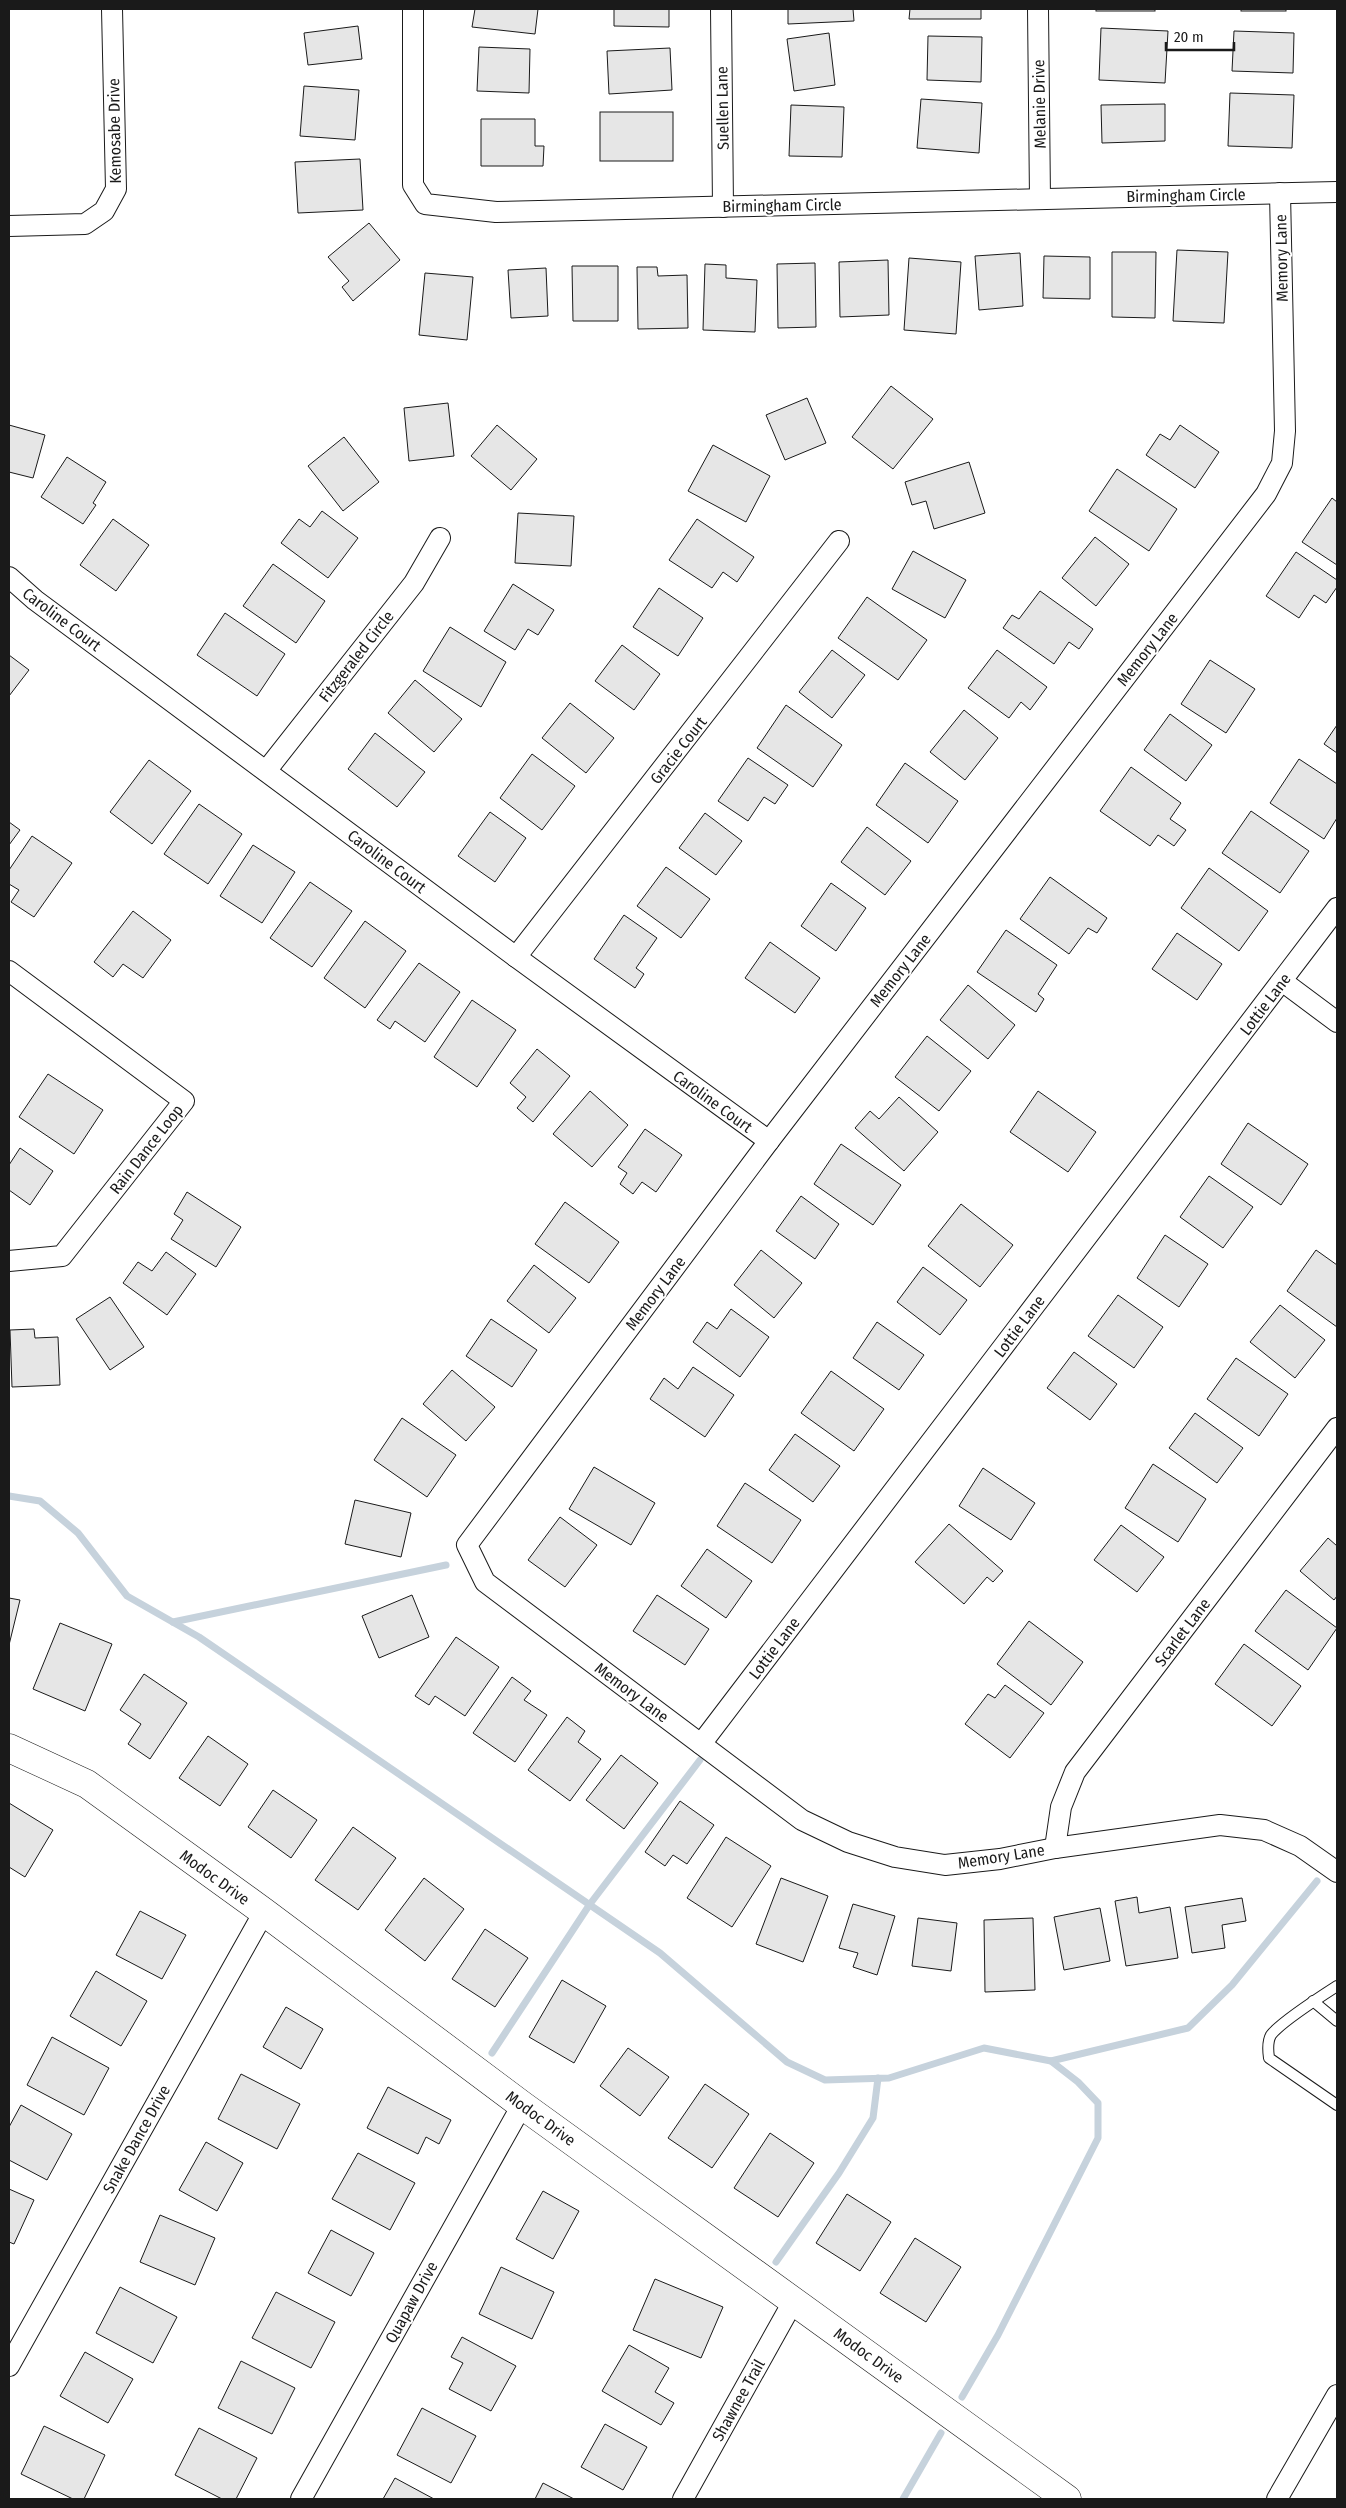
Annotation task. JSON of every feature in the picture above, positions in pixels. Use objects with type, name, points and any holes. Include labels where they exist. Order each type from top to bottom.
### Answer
[{"type":"street","name":"Kemosabe Drive","points":[[9,226],[85,224],[104,211],[116,188],[112,9]]},
{"type":"street","name":"Birmingham Circle","points":[[413,9],[413,185],[425,204],[496,212],[1337,192]]},
{"type":"street","name":"Suellen Lane","points":[[721,9],[723,207]]},
{"type":"street","name":"Melanie Drive","points":[[1038,9],[1040,199]]},
{"type":"street","name":"Memory Lane","points":[[1280,193],[1285,431],[1282,463],[1266,494],[769,1141],[467,1544],[485,1582],[802,1820],[848,1842],[895,1857],[945,1865],[1000,1859],[1055,1848],[1220,1825],[1264,1830],[1300,1846],[1337,1872]]},
{"type":"street","name":"Fitzgeraled Circle","points":[[266,770],[414,583],[440,538]]},
{"type":"street","name":"Gracie Court","points":[[516,957],[839,541]]},
{"type":"street","name":"Caroline Court","points":[[9,577],[36,600],[516,957],[769,1141]]},
{"type":"street","name":"Lottie Lane","points":[[702,1744],[1337,908]]},
{"type":"street","name":"Rain Dance Loop","points":[[9,972],[184,1101],[62,1256],[9,1262]]},
{"type":"street","points":[[1282,981],[1337,1022]]},
{"type":"street","name":"Scarlet Lane","points":[[1055,1848],[1061,1807],[1076,1772],[1337,1428]]},
{"type":"street","name":"Modoc Drive","points":[[9,1748],[87,1784],[264,1912],[522,2105],[1067,2499]]},
{"type":"street","name":"Snake Dance Drive","points":[[9,2366],[264,1912]]},
{"type":"street","name":"Quapaw Drive","points":[[301,2499],[522,2105]]},
{"type":"street","name":"Shawnee Trail","points":[[683,2499],[794,2300]]},
{"type":"street","points":[[1277,2499],[1337,2395]]},
{"type":"lane","points":[[1337,1986],[1313,2001],[1271,2035],[1267,2047],[1269,2058],[1337,2105]]},
{"type":"lane","points":[[1313,2001],[1337,2021]]},
{"type":"building","points":[[475,9],[538,9],[535,34],[472,27]]},
{"type":"building","points":[[614,9],[669,9],[669,27],[614,26]]},
{"type":"building","points":[[788,9],[853,9],[854,21],[788,24]]},
{"type":"building","points":[[910,9],[981,9],[981,19],[909,19]]},
{"type":"building","points":[[1096,9],[1155,9],[1155,11],[1096,11]]},
{"type":"building","points":[[1241,9],[1286,9],[1286,11],[1241,11]]},
{"type":"building","points":[[358,26],[362,59],[308,65],[304,33]]},
{"type":"building","points":[[1101,28],[1168,31],[1165,83],[1099,80]]},
{"type":"building","points":[[1234,31],[1294,33],[1293,73],[1232,71]]},
{"type":"building","points":[[829,33],[835,85],[794,91],[787,39]]},
{"type":"building","points":[[928,36],[982,37],[981,82],[927,80]]},
{"type":"building","points":[[479,47],[530,49],[529,93],[477,91]]},
{"type":"building","points":[[670,48],[672,90],[609,94],[607,51]]},
{"type":"building","points":[[304,86],[359,90],[355,140],[300,136]]},
{"type":"building","points":[[1230,93],[1294,95],[1292,148],[1228,146]]},
{"type":"building","points":[[921,99],[982,103],[979,153],[917,148]]},
{"type":"building","points":[[1165,104],[1165,141],[1102,143],[1101,105]]},
{"type":"building","points":[[791,105],[844,107],[842,157],[789,156]]},
{"type":"building","points":[[600,112],[673,112],[673,161],[600,161]]},
{"type":"building","points":[[481,119],[535,119],[535,146],[544,146],[543,166],[481,166]]},
{"type":"building","points":[[360,159],[363,210],[298,213],[295,162]]},
{"type":"building","points":[[369,223],[400,260],[353,301],[342,287],[349,281],[328,257]]},
{"type":"building","points":[[1177,250],[1228,252],[1224,323],[1173,321]]},
{"type":"building","points":[[1112,252],[1156,252],[1155,318],[1112,317]]},
{"type":"building","points":[[1020,253],[1023,306],[979,310],[975,256]]},
{"type":"building","points":[[1044,256],[1090,257],[1090,299],[1043,298]]},
{"type":"building","points":[[909,258],[961,262],[956,334],[904,330]]},
{"type":"building","points":[[888,260],[889,315],[840,317],[839,262]]},
{"type":"building","points":[[815,263],[816,327],[778,328],[777,264]]},
{"type":"building","points":[[705,264],[726,265],[726,278],[757,280],[755,332],[703,330]]},
{"type":"building","points":[[572,266],[618,266],[618,321],[573,321]]},
{"type":"building","points":[[637,267],[657,267],[658,276],[687,275],[688,328],[638,329]]},
{"type":"building","points":[[546,268],[548,316],[511,318],[508,270]]},
{"type":"building","points":[[425,273],[473,277],[467,340],[419,335]]},
{"type":"building","points":[[891,386],[933,419],[893,469],[852,437]]},
{"type":"building","points":[[807,398],[826,443],[785,460],[766,415]]},
{"type":"building","points":[[448,403],[454,456],[409,461],[404,408]]},
{"type":"building","points":[[9,425],[45,435],[33,478],[9,472]]},
{"type":"building","points":[[497,425],[537,459],[511,490],[471,456]]},
{"type":"building","points":[[1180,425],[1219,452],[1195,488],[1146,455],[1160,434],[1170,440]]},
{"type":"building","points":[[344,437],[379,482],[343,511],[308,466]]},
{"type":"building","points":[[713,445],[770,476],[746,522],[688,491]]},
{"type":"building","points":[[67,457],[106,482],[93,503],[96,505],[83,524],[41,497]]},
{"type":"building","points":[[969,462],[985,513],[934,529],[926,501],[912,505],[905,482]]},
{"type":"building","points":[[1117,469],[1177,509],[1149,551],[1089,511]]},
{"type":"building","points":[[1332,498],[1337,502],[1337,565],[1302,542]]},
{"type":"building","points":[[322,511],[358,538],[328,578],[281,543],[299,519],[310,527]]},
{"type":"building","points":[[518,513],[574,516],[571,566],[515,563]]},
{"type":"building","points":[[113,519],[149,545],[116,591],[80,565]]},
{"type":"building","points":[[697,519],[754,557],[737,582],[723,572],[712,588],[669,560]]},
{"type":"building","points":[[1095,537],[1129,564],[1096,606],[1062,578]]},
{"type":"building","points":[[913,551],[966,580],[945,618],[892,589]]},
{"type":"building","points":[[1296,552],[1337,580],[1337,587],[1326,603],[1314,595],[1299,618],[1266,596]]},
{"type":"building","points":[[273,564],[325,601],[296,643],[243,606]]},
{"type":"building","points":[[513,584],[554,610],[538,635],[528,629],[515,650],[484,631]]},
{"type":"building","points":[[659,588],[703,618],[678,656],[633,627]]},
{"type":"building","points":[[1040,591],[1093,629],[1079,649],[1069,642],[1054,664],[1003,628],[1012,615],[1019,619]]},
{"type":"building","points":[[867,597],[927,640],[898,680],[838,638]]},
{"type":"building","points":[[225,613],[285,654],[257,696],[197,655]]},
{"type":"building","points":[[450,627],[506,662],[481,707],[423,671]]},
{"type":"building","points":[[622,645],[660,674],[634,710],[595,681]]},
{"type":"building","points":[[832,650],[865,675],[832,718],[799,692]]},
{"type":"building","points":[[997,650],[1047,687],[1030,710],[1021,702],[1009,718],[968,688]]},
{"type":"building","points":[[9,655],[29,670],[9,696]]},
{"type":"building","points":[[1210,660],[1255,689],[1226,733],[1181,704]]},
{"type":"building","points":[[415,680],[462,719],[434,752],[388,713]]},
{"type":"building","points":[[570,703],[614,738],[586,773],[542,738]]},
{"type":"building","points":[[786,705],[842,745],[813,787],[757,748]]},
{"type":"building","points":[[964,710],[998,738],[965,780],[930,752]]},
{"type":"building","points":[[1170,714],[1212,745],[1186,781],[1144,750]]},
{"type":"building","points":[[1337,725],[1337,753],[1324,744]]},
{"type":"building","points":[[375,733],[425,772],[397,807],[348,769]]},
{"type":"building","points":[[532,754],[575,786],[542,830],[500,798]]},
{"type":"building","points":[[748,758],[788,785],[775,804],[764,797],[748,821],[718,801]]},
{"type":"building","points":[[1299,759],[1337,784],[1337,818],[1324,839],[1270,803]]},
{"type":"building","points":[[149,760],[191,791],[152,844],[110,812]]},
{"type":"building","points":[[905,763],[958,801],[928,843],[876,805]]},
{"type":"building","points":[[1131,767],[1181,803],[1170,819],[1186,830],[1174,846],[1158,835],[1150,846],[1100,811]]},
{"type":"building","points":[[199,804],[242,834],[208,884],[164,854]]},
{"type":"building","points":[[1251,811],[1309,851],[1280,893],[1222,853]]},
{"type":"building","points":[[490,812],[526,838],[495,882],[458,856]]},
{"type":"building","points":[[705,813],[742,841],[716,875],[679,848]]},
{"type":"building","points":[[9,822],[20,830],[9,845]]},
{"type":"building","points":[[867,827],[911,861],[885,895],[841,862]]},
{"type":"building","points":[[32,836],[72,863],[34,917],[11,902],[19,890],[9,884],[9,870]]},
{"type":"building","points":[[253,845],[295,872],[262,923],[220,896]]},
{"type":"building","points":[[666,867],[710,899],[681,938],[637,906]]},
{"type":"building","points":[[1209,868],[1268,911],[1239,951],[1181,908]]},
{"type":"building","points":[[1050,877],[1107,918],[1097,933],[1088,928],[1069,954],[1020,919]]},
{"type":"building","points":[[310,882],[352,911],[312,967],[270,938]]},
{"type":"building","points":[[831,883],[866,908],[836,951],[801,926]]},
{"type":"building","points":[[133,911],[171,940],[143,978],[123,964],[113,977],[94,962]]},
{"type":"building","points":[[624,915],[657,938],[636,968],[644,974],[635,988],[594,959]]},
{"type":"building","points":[[365,921],[406,951],[365,1008],[324,978]]},
{"type":"building","points":[[1006,930],[1057,965],[1038,994],[1044,999],[1036,1012],[977,972]]},
{"type":"building","points":[[1177,933],[1222,964],[1197,1000],[1152,969]]},
{"type":"building","points":[[770,942],[820,978],[795,1013],[745,978]]},
{"type":"building","points":[[419,963],[460,992],[425,1042],[395,1021],[390,1029],[377,1020]]},
{"type":"building","points":[[968,985],[1015,1025],[988,1059],[940,1020]]},
{"type":"building","points":[[472,1000],[516,1030],[477,1087],[434,1057]]},
{"type":"building","points":[[927,1036],[971,1071],[939,1111],[895,1077]]},
{"type":"building","points":[[537,1049],[570,1076],[533,1122],[517,1108],[526,1097],[510,1083]]},
{"type":"building","points":[[48,1074],[103,1110],[74,1154],[19,1117]]},
{"type":"building","points":[[590,1091],[628,1125],[592,1167],[553,1134]]},
{"type":"building","points":[[1038,1091],[1096,1132],[1068,1172],[1010,1132]]},
{"type":"building","points":[[899,1097],[938,1132],[904,1171],[855,1128],[870,1111],[879,1119]]},
{"type":"building","points":[[1248,1123],[1308,1164],[1281,1205],[1221,1164]]},
{"type":"building","points":[[645,1129],[682,1155],[656,1192],[642,1182],[633,1194],[620,1184],[627,1173],[618,1167]]},
{"type":"building","points":[[841,1144],[901,1185],[873,1225],[814,1184]]},
{"type":"building","points":[[20,1148],[53,1171],[30,1205],[9,1190],[9,1165]]},
{"type":"building","points":[[1209,1176],[1253,1207],[1223,1248],[1180,1217]]},
{"type":"building","points":[[187,1192],[241,1227],[216,1267],[171,1239],[183,1220],[174,1214]]},
{"type":"building","points":[[801,1196],[839,1224],[815,1259],[776,1231]]},
{"type":"building","points":[[565,1202],[619,1242],[589,1283],[535,1244]]},
{"type":"building","points":[[961,1204],[1013,1245],[980,1287],[928,1246]]},
{"type":"building","points":[[1165,1235],[1208,1264],[1179,1307],[1137,1278]]},
{"type":"building","points":[[761,1250],[802,1283],[774,1318],[734,1285]]},
{"type":"building","points":[[1316,1250],[1337,1265],[1337,1327],[1287,1291]]},
{"type":"building","points":[[166,1252],[196,1274],[167,1315],[123,1283],[138,1262],[152,1271]]},
{"type":"building","points":[[534,1265],[576,1298],[549,1333],[507,1301]]},
{"type":"building","points":[[923,1267],[967,1300],[940,1335],[897,1302]]},
{"type":"building","points":[[1118,1295],[1163,1327],[1134,1368],[1088,1336]]},
{"type":"building","points":[[110,1297],[144,1347],[110,1370],[76,1319]]},
{"type":"building","points":[[1280,1305],[1325,1340],[1295,1378],[1250,1342]]},
{"type":"building","points":[[731,1309],[769,1337],[740,1377],[693,1342],[707,1322],[717,1329]]},
{"type":"building","points":[[491,1319],[537,1350],[512,1387],[466,1356]]},
{"type":"building","points":[[877,1322],[924,1355],[899,1390],[853,1358]]},
{"type":"building","points":[[34,1329],[35,1338],[58,1337],[60,1385],[12,1387],[10,1330]]},
{"type":"building","points":[[1074,1352],[1117,1384],[1090,1420],[1047,1388]]},
{"type":"building","points":[[1236,1358],[1288,1394],[1259,1436],[1207,1399]]},
{"type":"building","points":[[693,1367],[734,1395],[705,1437],[650,1399],[664,1378],[678,1389]]},
{"type":"building","points":[[452,1370],[495,1407],[466,1441],[423,1404]]},
{"type":"building","points":[[831,1371],[884,1409],[854,1451],[801,1413]]},
{"type":"building","points":[[1195,1413],[1243,1448],[1217,1483],[1169,1448]]},
{"type":"building","points":[[402,1418],[456,1455],[427,1497],[374,1460]]},
{"type":"building","points":[[795,1434],[840,1466],[813,1502],[769,1470]]},
{"type":"building","points":[[1153,1464],[1206,1499],[1178,1542],[1125,1508]]},
{"type":"building","points":[[594,1467],[655,1503],[631,1545],[569,1509]]},
{"type":"building","points":[[983,1468],[1035,1503],[1011,1540],[959,1506]]},
{"type":"building","points":[[745,1483],[801,1520],[772,1563],[717,1526]]},
{"type":"building","points":[[355,1500],[411,1513],[401,1557],[345,1544]]},
{"type":"building","points":[[560,1517],[597,1545],[565,1587],[528,1560]]},
{"type":"building","points":[[949,1524],[1003,1571],[993,1582],[987,1577],[964,1604],[915,1562]]},
{"type":"building","points":[[1121,1525],[1164,1557],[1137,1592],[1094,1560]]},
{"type":"building","points":[[1328,1538],[1337,1546],[1337,1596],[1334,1600],[1300,1571]]},
{"type":"building","points":[[707,1549],[752,1581],[726,1618],[681,1586]]},
{"type":"building","points":[[1286,1590],[1337,1628],[1308,1670],[1255,1631]]},
{"type":"building","points":[[412,1595],[429,1637],[379,1658],[362,1616]]},
{"type":"building","points":[[657,1595],[709,1629],[685,1665],[633,1631]]},
{"type":"building","points":[[9,1598],[20,1600],[9,1645]]},
{"type":"building","points":[[1029,1621],[1083,1662],[1051,1705],[997,1664]]},
{"type":"building","points":[[60,1623],[112,1644],[85,1711],[33,1689]]},
{"type":"building","points":[[456,1637],[499,1667],[465,1716],[435,1696],[429,1705],[415,1696]]},
{"type":"building","points":[[1244,1644],[1301,1686],[1272,1726],[1215,1684]]},
{"type":"building","points":[[144,1674],[187,1703],[150,1759],[128,1744],[141,1724],[120,1710]]},
{"type":"building","points":[[512,1677],[531,1691],[524,1700],[547,1715],[515,1762],[473,1733]]},
{"type":"building","points":[[1005,1685],[1044,1713],[1010,1758],[965,1724],[988,1694],[995,1698]]},
{"type":"building","points":[[567,1717],[585,1731],[578,1742],[601,1759],[570,1801],[528,1770]]},
{"type":"building","points":[[208,1736],[248,1764],[220,1806],[179,1778]]},
{"type":"building","points":[[621,1755],[658,1783],[624,1829],[586,1800]]},
{"type":"building","points":[[273,1790],[317,1820],[291,1858],[248,1827]]},
{"type":"building","points":[[680,1801],[714,1825],[687,1864],[673,1855],[665,1866],[645,1852]]},
{"type":"building","points":[[9,1803],[53,1830],[25,1877],[9,1867]]},
{"type":"building","points":[[353,1827],[396,1858],[358,1910],[315,1880]]},
{"type":"building","points":[[726,1837],[771,1866],[732,1927],[687,1898]]},
{"type":"building","points":[[424,1878],[464,1909],[425,1961],[385,1930]]},
{"type":"building","points":[[781,1878],[828,1896],[803,1962],[756,1944]]},
{"type":"building","points":[[1137,1897],[1139,1913],[1170,1907],[1178,1958],[1126,1966],[1115,1901]]},
{"type":"building","points":[[1242,1898],[1246,1921],[1222,1925],[1225,1948],[1192,1953],[1185,1907]]},
{"type":"building","points":[[853,1904],[895,1916],[877,1975],[853,1967],[858,1953],[839,1948]]},
{"type":"building","points":[[1100,1908],[1110,1961],[1064,1970],[1054,1917]]},
{"type":"building","points":[[140,1911],[186,1935],[162,1979],[116,1955]]},
{"type":"building","points":[[918,1918],[957,1923],[951,1971],[912,1966]]},
{"type":"building","points":[[1033,1918],[1035,1990],[985,1992],[984,1920]]},
{"type":"building","points":[[485,1929],[528,1958],[495,2007],[452,1979]]},
{"type":"building","points":[[96,1971],[147,2001],[121,2046],[70,2016]]},
{"type":"building","points":[[562,1980],[606,2006],[574,2063],[529,2037]]},
{"type":"building","points":[[286,2007],[323,2029],[301,2069],[263,2047]]},
{"type":"building","points":[[52,2037],[109,2068],[84,2115],[27,2085]]},
{"type":"building","points":[[628,2048],[669,2077],[640,2116],[600,2086]]},
{"type":"building","points":[[241,2074],[300,2104],[277,2149],[218,2119]]},
{"type":"building","points":[[705,2084],[749,2114],[712,2168],[668,2138]]},
{"type":"building","points":[[388,2087],[451,2120],[439,2144],[426,2137],[418,2154],[367,2128]]},
{"type":"building","points":[[21,2105],[72,2134],[47,2180],[9,2160],[9,2127]]},
{"type":"building","points":[[770,2133],[814,2163],[778,2217],[734,2188]]},
{"type":"building","points":[[206,2142],[243,2163],[217,2211],[179,2190]]},
{"type":"building","points":[[358,2153],[415,2183],[390,2230],[332,2199]]},
{"type":"building","points":[[9,2189],[34,2200],[14,2244],[9,2242]]},
{"type":"building","points":[[543,2191],[579,2211],[553,2259],[516,2239]]},
{"type":"building","points":[[847,2194],[891,2222],[860,2271],[816,2243]]},
{"type":"building","points":[[160,2215],[215,2238],[195,2285],[140,2262]]},
{"type":"building","points":[[331,2230],[374,2253],[351,2296],[308,2273]]},
{"type":"building","points":[[915,2238],[961,2267],[926,2322],[880,2293]]},
{"type":"building","points":[[501,2267],[554,2292],[532,2339],[479,2314]]},
{"type":"building","points":[[655,2279],[723,2307],[701,2358],[633,2330]]},
{"type":"building","points":[[120,2287],[177,2317],[153,2363],[96,2333]]},
{"type":"building","points":[[276,2292],[335,2322],[311,2368],[252,2338]]},
{"type":"building","points":[[462,2337],[516,2366],[491,2411],[449,2389],[463,2363],[451,2357]]},
{"type":"building","points":[[629,2345],[669,2368],[655,2392],[674,2403],[661,2425],[602,2391]]},
{"type":"building","points":[[85,2352],[133,2379],[108,2423],[60,2396]]},
{"type":"building","points":[[241,2361],[295,2388],[272,2434],[218,2408]]},
{"type":"building","points":[[422,2408],[476,2436],[451,2483],[397,2455]]},
{"type":"building","points":[[605,2424],[647,2447],[623,2490],[581,2467]]},
{"type":"building","points":[[44,2426],[105,2455],[84,2499],[73,2499],[21,2474]]},
{"type":"building","points":[[199,2428],[257,2458],[236,2499],[222,2499],[175,2475]]},
{"type":"building","points":[[395,2478],[434,2499],[383,2499]]},
{"type":"building","points":[[543,2483],[574,2499],[535,2499]]},
{"type":"waterway","points":[[9,1496],[40,1501],[78,1533],[127,1596],[199,1637],[660,1953],[787,2062],[825,2080],[889,2078],[984,2048],[1051,2061],[1188,2028],[1232,1985],[1317,1881]]},
{"type":"waterway","points":[[173,1622],[446,1565]]},
{"type":"waterway","points":[[492,2053],[590,1904],[700,1760]]},
{"type":"waterway","points":[[962,2397],[998,2335],[1098,2138],[1098,2103],[1078,2082],[1051,2061]]},
{"type":"waterway","points":[[776,2262],[839,2173],[873,2118],[878,2078]]},
{"type":"waterway","points":[[903,2499],[941,2433]]}]
